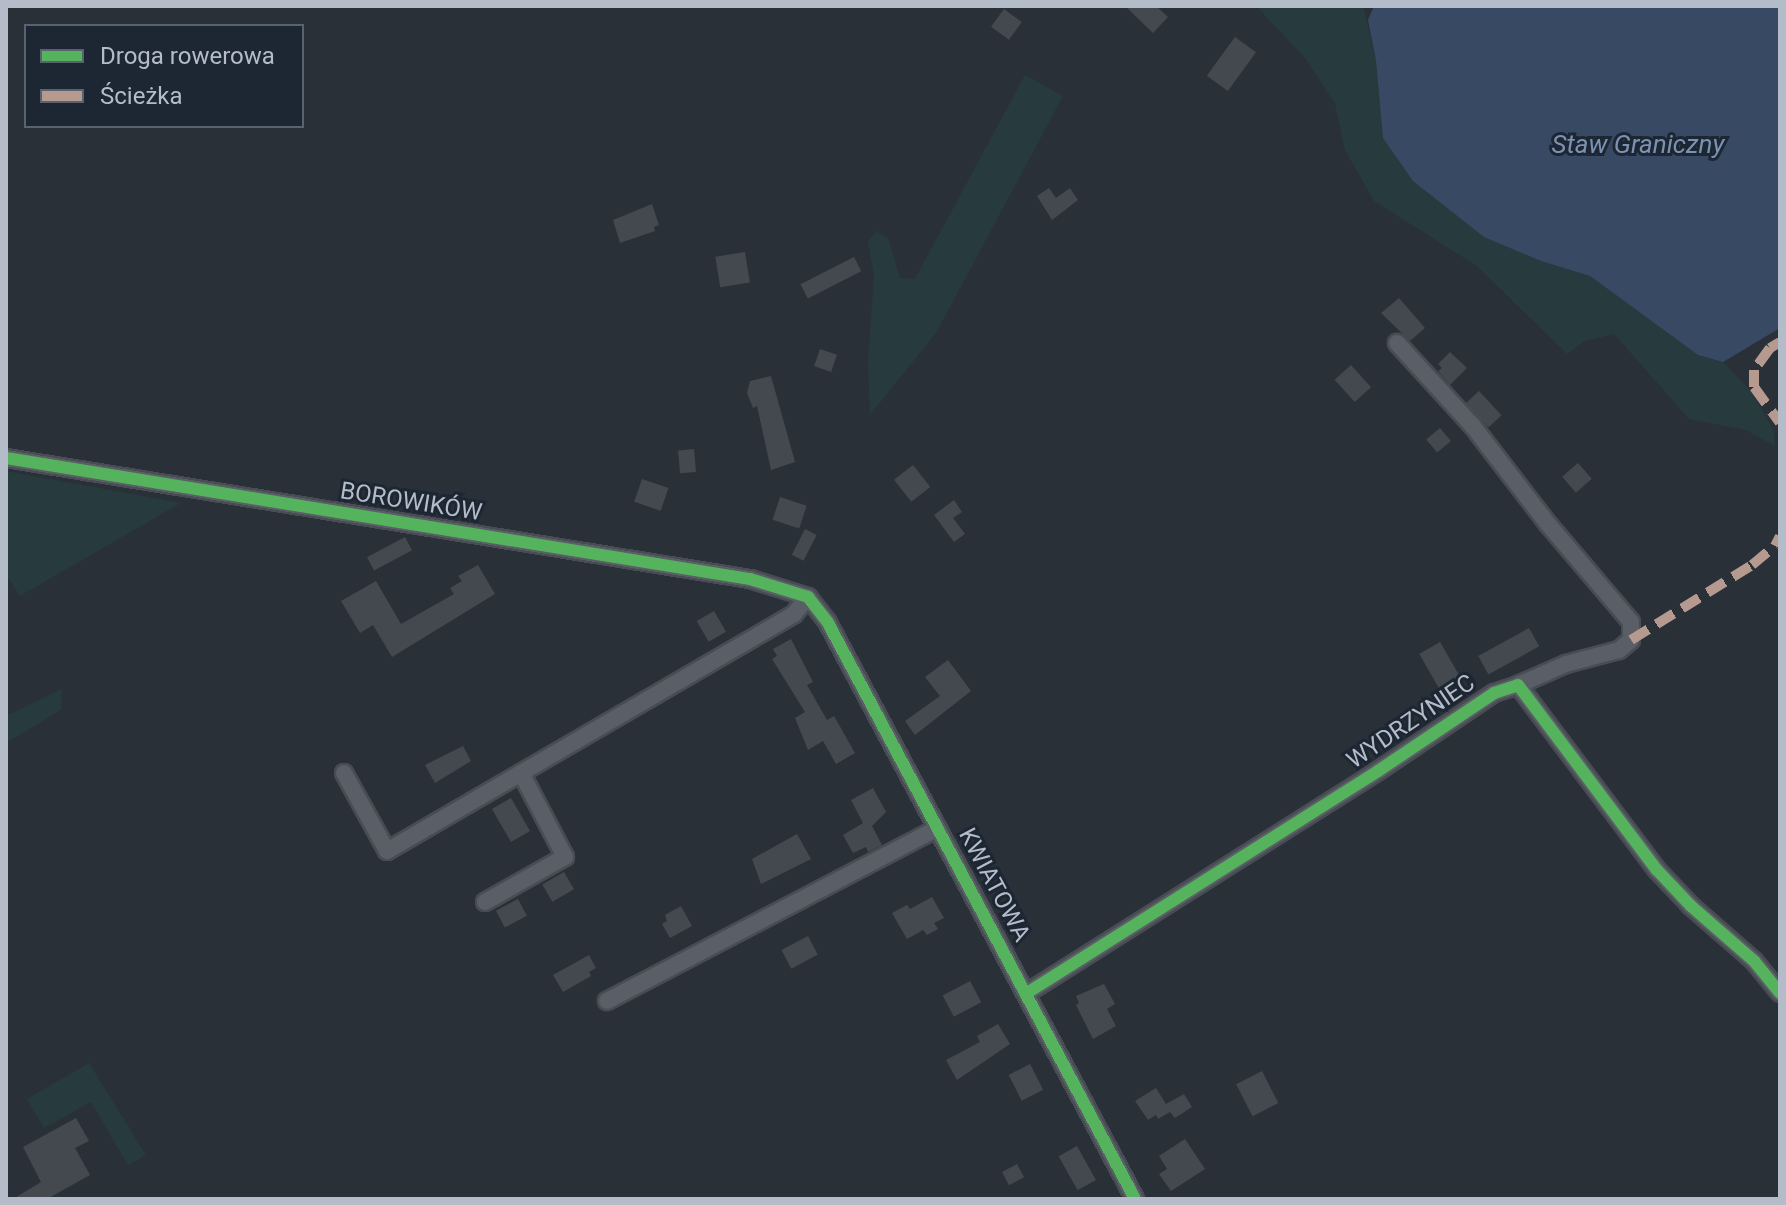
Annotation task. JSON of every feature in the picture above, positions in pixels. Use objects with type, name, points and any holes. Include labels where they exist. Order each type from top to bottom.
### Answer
[{"type":"street","name":"WYDRZYNIEC","points":[[1027,993],[1378,771],[1494,693],[1566,664],[1619,650],[1631,640],[1631,622],[1548,524],[1472,425],[1397,343]]},
{"type":"street","name":"BOROWIKÓW","points":[[6,458],[750,579],[808,597]]},
{"type":"street","points":[[344,773],[387,851],[794,614],[808,597]]},
{"type":"street","name":"KWIATOWA","points":[[808,597],[828,623],[1135,1199]]},
{"type":"street","points":[[1518,685],[1657,870],[1691,906],[1754,961],[1780,993]]},
{"type":"street","points":[[485,902],[565,857],[521,773]]},
{"type":"street","points":[[607,1001],[938,828]]},
{"type":"green space","points":[[1256,6],[1363,6],[1376,61],[1383,138],[1541,261],[1590,276],[1698,355],[1723,362],[1751,391],[1774,431],[1775,446],[1746,430],[1689,419],[1614,334],[1585,341],[1567,354],[1477,266],[1374,201],[1345,150],[1335,104],[1305,58]]},
{"type":"green space","points":[[1025,75],[1063,96],[936,333],[870,415],[868,363],[874,275],[868,241],[876,231],[888,238],[900,278],[915,279]]},
{"type":"green space","points":[[6,471],[181,503],[20,596],[6,575]]},
{"type":"green space","points":[[62,689],[61,710],[6,743],[6,716]]},
{"type":"green space","points":[[89,1063],[146,1155],[128,1165],[91,1102],[44,1128],[27,1099]]},
{"type":"water","name":"Staw Graniczny","points":[[1374,6],[1780,6],[1780,328],[1723,362],[1698,355],[1590,276],[1541,261],[1484,237],[1413,181],[1383,138],[1376,61],[1368,20]]},
{"type":"building","points":[[1125,6],[1156,6],[1168,17],[1153,33]]},
{"type":"building","points":[[1004,9],[1022,22],[1009,40],[991,27]]},
{"type":"building","points":[[1235,37],[1256,52],[1228,91],[1207,76]]},
{"type":"building","points":[[1049,188],[1056,198],[1070,188],[1078,200],[1052,220],[1037,196]]},
{"type":"building","points":[[652,204],[659,225],[654,227],[655,231],[620,243],[613,220]]},
{"type":"building","points":[[745,252],[750,283],[720,287],[715,257]]},
{"type":"building","points":[[854,257],[861,271],[808,298],[801,284]]},
{"type":"building","points":[[1399,298],[1425,328],[1410,341],[1381,313]]},
{"type":"building","points":[[820,349],[837,355],[831,372],[814,366]]},
{"type":"building","points":[[1450,352],[1467,368],[1450,385],[1438,371],[1442,368],[1438,364]]},
{"type":"building","points":[[1351,365],[1371,387],[1355,402],[1335,380]]},
{"type":"building","points":[[771,376],[795,462],[771,470],[757,406],[753,408],[747,393],[750,381]]},
{"type":"building","points":[[1479,391],[1502,415],[1488,427],[1466,403]]},
{"type":"building","points":[[1440,428],[1451,441],[1437,453],[1426,440]]},
{"type":"building","points":[[694,449],[696,472],[680,473],[678,450]]},
{"type":"building","points":[[1578,463],[1592,479],[1576,493],[1562,477]]},
{"type":"building","points":[[913,465],[930,487],[911,502],[894,480]]},
{"type":"building","points":[[642,479],[668,488],[661,511],[634,502]]},
{"type":"building","points":[[780,497],[807,506],[799,528],[773,520]]},
{"type":"building","points":[[954,500],[962,512],[953,518],[965,534],[954,542],[934,515]]},
{"type":"building","points":[[805,529],[817,535],[803,561],[792,555]]},
{"type":"building","points":[[405,537],[412,550],[374,570],[367,557]]},
{"type":"building","points":[[478,565],[495,594],[392,657],[373,625],[360,633],[341,601],[376,581],[401,624],[454,594],[450,588],[462,581],[458,576]]},
{"type":"building","points":[[714,611],[726,632],[709,642],[697,621]]},
{"type":"building","points":[[1529,628],[1539,646],[1488,674],[1478,656]]},
{"type":"building","points":[[791,639],[813,682],[807,685],[827,720],[834,716],[855,753],[836,764],[823,741],[808,750],[795,718],[805,712],[772,659],[777,656],[773,649]]},
{"type":"building","points":[[1440,642],[1462,679],[1441,691],[1419,654]]},
{"type":"building","points":[[948,660],[971,691],[915,735],[905,721],[940,696],[925,677]]},
{"type":"building","points":[[463,746],[471,761],[435,783],[425,765]]},
{"type":"building","points":[[873,788],[886,812],[872,826],[882,845],[868,852],[866,847],[853,853],[843,835],[863,823],[851,800]]},
{"type":"building","points":[[511,798],[530,831],[511,842],[492,809]]},
{"type":"building","points":[[797,834],[811,859],[761,884],[752,859]]},
{"type":"building","points":[[564,872],[574,889],[552,902],[542,884]]},
{"type":"building","points":[[932,897],[944,918],[934,923],[938,929],[927,935],[923,930],[907,939],[892,913],[907,905],[910,909]]},
{"type":"building","points":[[518,899],[527,916],[505,928],[496,911]]},
{"type":"building","points":[[681,906],[692,926],[670,938],[662,924],[667,921],[665,915]]},
{"type":"building","points":[[808,936],[818,955],[791,969],[782,950]]},
{"type":"building","points":[[589,955],[596,968],[589,972],[591,976],[563,992],[553,975]]},
{"type":"building","points":[[970,981],[981,1002],[954,1017],[943,996]]},
{"type":"building","points":[[1104,984],[1115,1004],[1107,1009],[1116,1026],[1093,1039],[1076,1005],[1079,1003],[1076,996]]},
{"type":"building","points":[[998,1024],[1010,1044],[957,1080],[946,1060],[980,1042],[977,1036]]},
{"type":"building","points":[[1030,1064],[1043,1090],[1022,1101],[1009,1075]]},
{"type":"building","points":[[1262,1071],[1278,1103],[1253,1116],[1236,1084]]},
{"type":"building","points":[[1156,1088],[1166,1104],[1184,1094],[1192,1107],[1175,1118],[1170,1112],[1158,1119],[1156,1115],[1148,1120],[1135,1101]]},
{"type":"building","points":[[76,1118],[89,1141],[75,1148],[90,1175],[47,1199],[13,1199],[41,1182],[23,1147]]},
{"type":"building","points":[[1185,1139],[1205,1169],[1171,1191],[1159,1174],[1167,1169],[1159,1156]]},
{"type":"building","points":[[1077,1146],[1096,1180],[1078,1190],[1059,1156]]},
{"type":"building","points":[[1017,1164],[1024,1177],[1009,1185],[1002,1172]]},
{"type":"marked path","points":[[1780,342],[1770,348],[1754,370],[1754,387],[1780,423]]},
{"type":"marked path","points":[[1631,640],[1752,565],[1775,546],[1780,536]]},
{"type":"cycle path","points":[[6,458],[750,579],[808,597],[828,623],[1135,1199]]},
{"type":"cycle path","points":[[1027,993],[1378,771],[1494,693],[1518,685],[1657,870],[1691,906],[1754,961],[1780,993]]}]
